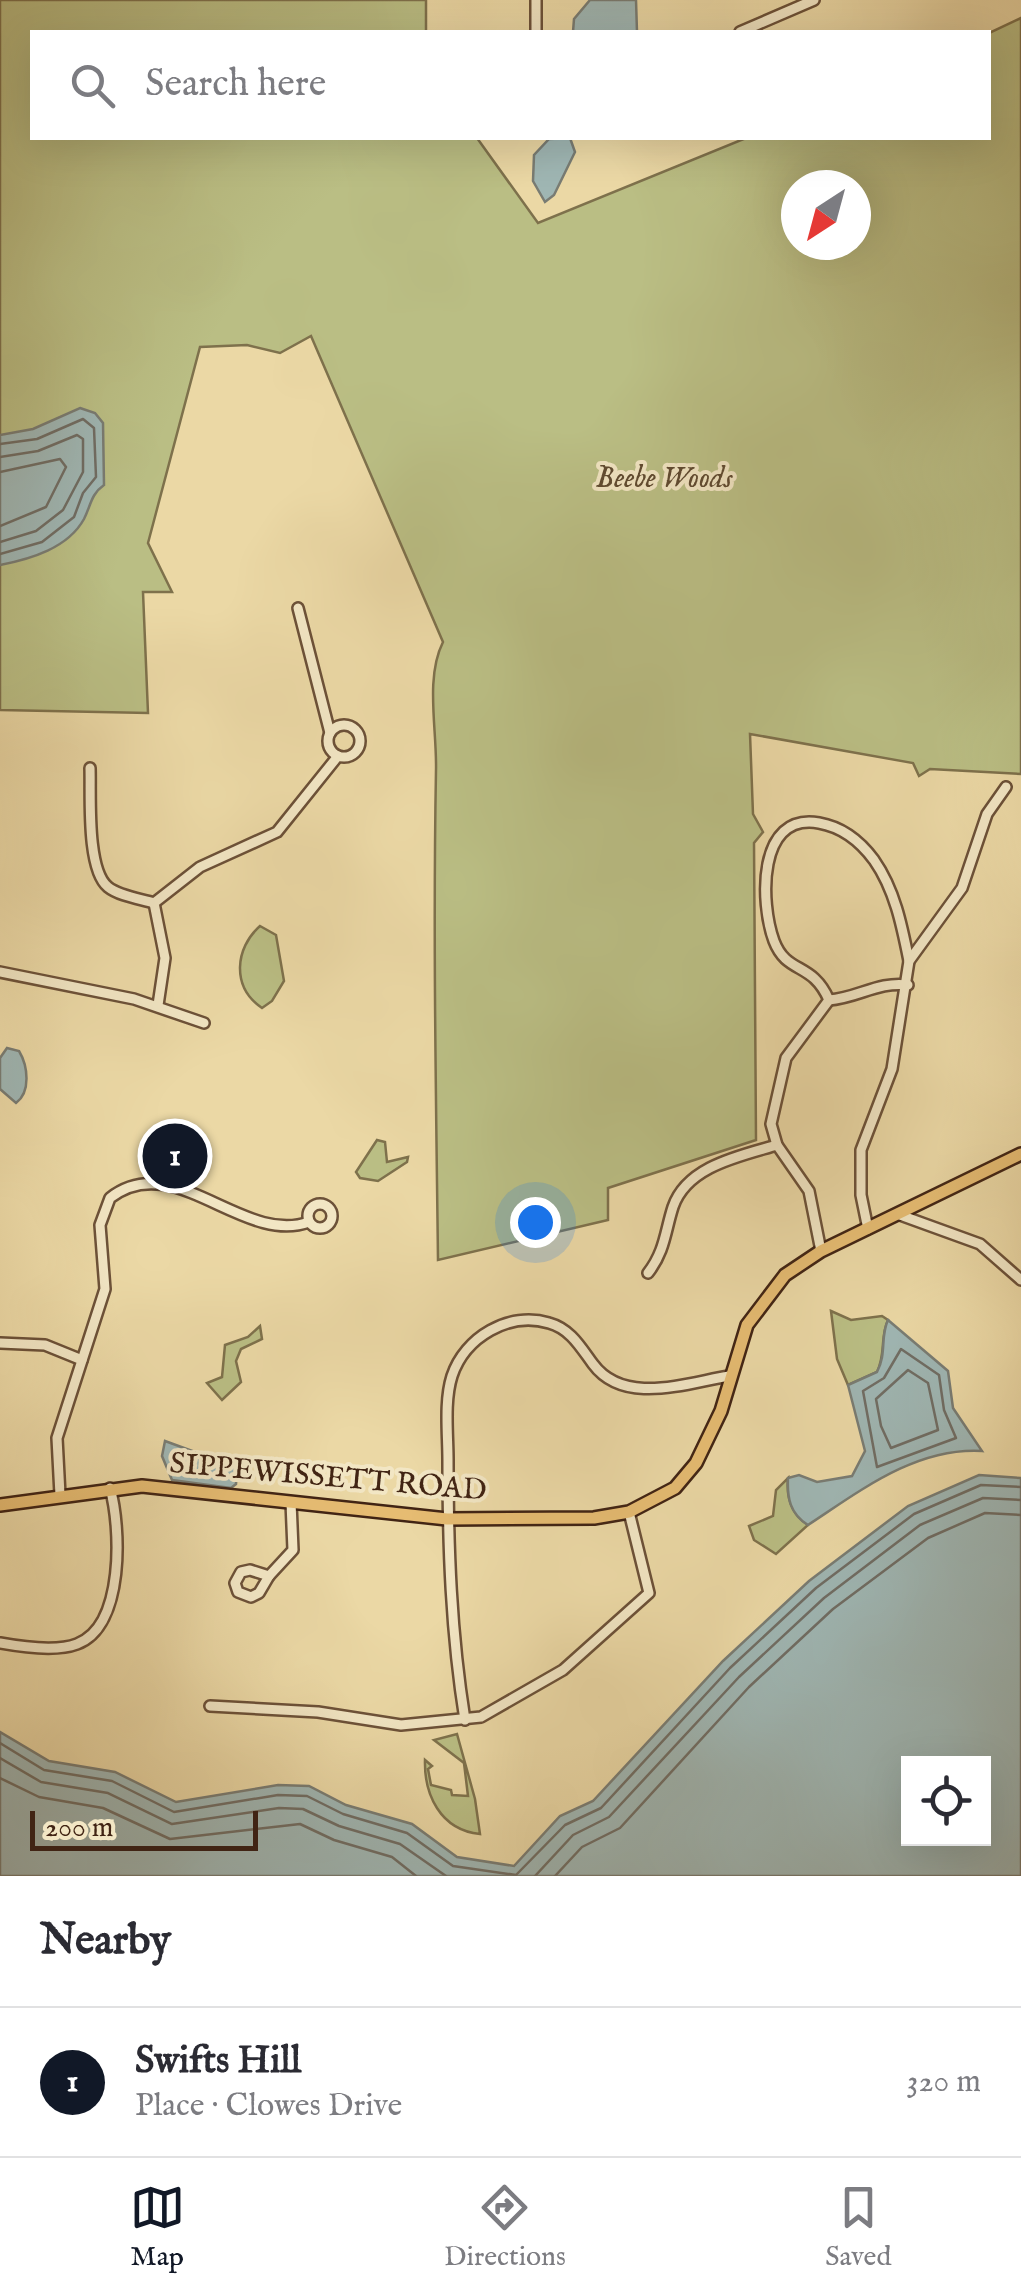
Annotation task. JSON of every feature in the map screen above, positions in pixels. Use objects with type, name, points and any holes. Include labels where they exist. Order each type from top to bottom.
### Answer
[{"type":"main road","name":"SIPPEWISSETT ROAD","points":[[0,1505],[110,1488],[170,1488],[448,1519],[594,1518],[629,1512],[675,1488],[696,1464],[716,1426],[740,1339],[760,1302],[786,1274],[821,1251],[1021,1154]]},
{"type":"street","points":[[536,0],[536,30]]},
{"type":"street","points":[[745,30],[814,0]]},
{"type":"street","points":[[298,608],[330,733],[328,743],[338,756]]},
{"type":"street","points":[[154,903],[200,867],[277,832],[338,756],[356,752],[360,737],[344,725],[330,733]]},
{"type":"street","points":[[90,768],[92,834],[102,878],[114,890],[154,903]]},
{"type":"street","points":[[910,961],[962,888],[987,814],[1006,787]]},
{"type":"street","points":[[829,1000],[818,978],[793,966],[773,938],[766,898],[770,852],[783,831],[796,822],[843,830],[874,860],[891,891],[910,961],[892,1069],[860,1150],[860,1194],[868,1229]]},
{"type":"street","points":[[154,903],[165,958],[158,1005]]},
{"type":"street","points":[[0,972],[158,1005],[204,1023]]},
{"type":"street","points":[[821,1251],[808,1191],[777,1145],[771,1124],[786,1058],[829,1000],[858,998],[886,982],[908,985]]},
{"type":"street","points":[[648,1273],[664,1250],[672,1209],[686,1182],[741,1156],[777,1145]]},
{"type":"street","points":[[60,1495],[58,1438],[106,1283],[102,1216],[117,1192],[161,1185],[275,1226],[309,1222]]},
{"type":"street","points":[[919,1206],[938,1226]]},
{"type":"street","points":[[900,1215],[980,1244],[1021,1280]]},
{"type":"street","points":[[465,1720],[449,1598],[448,1519],[452,1376],[464,1352],[496,1326],[547,1322],[563,1329],[606,1379],[623,1386],[655,1388],[729,1376]]},
{"type":"street","points":[[0,1344],[45,1345],[82,1360]]},
{"type":"street","points":[[0,1643],[69,1646],[92,1632],[116,1580],[116,1521],[110,1488]]},
{"type":"street","points":[[269,1576],[294,1550],[291,1502]]},
{"type":"street","points":[[210,1706],[318,1712],[400,1726],[465,1720],[496,1711],[548,1681],[646,1597],[650,1590],[647,1571],[629,1512]]},
{"type":"green space","name":"Beebe Woods","points":[[0,0],[426,0],[426,30],[30,30],[30,140],[478,140],[538,223],[741,140],[991,140],[991,32],[1021,18],[1021,774],[930,769],[919,776],[913,763],[750,734],[753,814],[763,832],[754,843],[756,1140],[608,1188],[608,1220],[438,1260],[433,688],[443,642],[311,336],[280,353],[247,345],[200,347],[148,543],[172,592],[143,592],[148,713],[0,710]]},
{"type":"green space","points":[[260,926],[276,935],[284,981],[272,1001],[262,1008],[245,989],[240,967],[245,945]]},
{"type":"green space","points":[[377,1140],[385,1142],[387,1162],[408,1157],[407,1162],[378,1181],[360,1178],[356,1172]]},
{"type":"green space","points":[[831,1311],[851,1320],[882,1316],[888,1320],[877,1372],[848,1385],[837,1359]]},
{"type":"green space","points":[[260,1326],[262,1339],[241,1349],[236,1361],[241,1382],[222,1400],[207,1383],[222,1377],[225,1345],[248,1337]]},
{"type":"green space","points":[[788,1478],[791,1505],[808,1525],[776,1554],[754,1540],[749,1526],[773,1516],[776,1490]]},
{"type":"green space","points":[[457,1734],[475,1799],[480,1834],[454,1826],[445,1818],[431,1797],[425,1773],[425,1760],[432,1766],[428,1769],[431,1785],[451,1790],[452,1795],[468,1796],[464,1763],[434,1740]]},
{"type":"water","points":[[590,0],[636,0],[637,30],[573,30],[574,19]]},
{"type":"water","points":[[548,140],[571,140],[575,152],[554,195],[545,202],[533,181],[534,155]]},
{"type":"water","points":[[80,408],[95,413],[103,423],[104,485],[77,529],[59,545],[0,565],[0,435],[33,429]]},
{"type":"water","points":[[7,1048],[19,1051],[26,1071],[26,1086],[16,1103],[0,1089],[0,1058]]},
{"type":"water","points":[[888,1320],[948,1371],[953,1408],[982,1451],[934,1456],[912,1464],[808,1525],[791,1505],[788,1478],[799,1475],[817,1482],[852,1476],[865,1451],[848,1385],[877,1372]]},
{"type":"water","points":[[165,1441],[231,1465],[237,1469],[236,1484],[231,1488],[172,1480],[162,1456]]},
{"type":"water","points":[[979,1475],[1021,1478],[1021,1876],[0,1876],[0,1732],[49,1761],[115,1772],[176,1802],[278,1785],[309,1786],[346,1805],[412,1824],[457,1857],[514,1866],[560,1816],[593,1801],[723,1661],[809,1581],[908,1506]]},
{"type":"place","name":"Swifts Hill","points":[[175,1156]]}]
